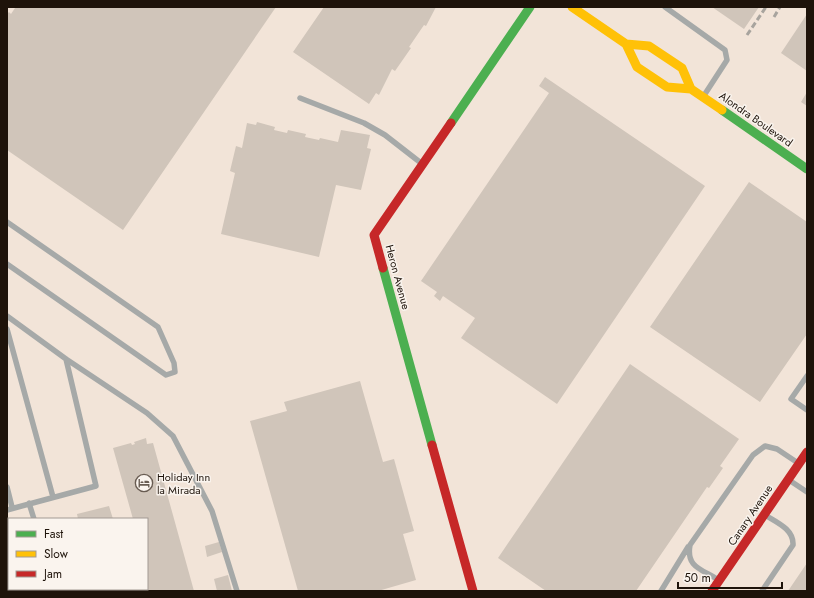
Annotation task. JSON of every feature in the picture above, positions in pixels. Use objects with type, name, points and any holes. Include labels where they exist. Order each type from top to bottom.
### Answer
[{"type":"street","name":"Heron Avenue","points":[[474,591],[374,235],[530,7]]},
{"type":"street","name":"Alondra Boulevard","points":[[572,7],[626,44],[649,46],[682,68],[692,89],[807,169]]},
{"type":"street","points":[[626,44],[637,67],[667,87],[692,89]]},
{"type":"street","name":"Canary Avenue","points":[[712,591],[807,452]]},
{"type":"lane","points":[[665,7],[725,50],[727,60],[702,97]]},
{"type":"lane","points":[[300,98],[364,122],[385,135],[422,164]]},
{"type":"lane","points":[[7,222],[158,327],[174,363],[175,372],[166,375],[7,264]]},
{"type":"lane","points":[[7,324],[8,317],[66,359],[147,413],[173,436],[212,511],[237,591]]},
{"type":"lane","points":[[7,329],[53,497]]},
{"type":"lane","points":[[7,487],[10,508],[96,486],[66,359]]},
{"type":"lane","points":[[807,376],[791,399],[807,410]]},
{"type":"lane","points":[[661,591],[753,455],[764,446],[777,449],[799,464]]},
{"type":"lane","points":[[788,480],[807,492]]},
{"type":"lane","points":[[30,503],[34,518]]},
{"type":"lane","points":[[762,591],[793,545],[793,539],[789,530],[765,514]]},
{"type":"lane","points":[[690,546],[688,556],[692,564],[719,580]]},
{"type":"building","points":[[12,7],[276,7],[123,230],[7,150],[7,14],[9,12],[11,14],[15,8]]},
{"type":"building","points":[[324,7],[436,7],[426,26],[424,25],[409,47],[411,48],[395,71],[392,69],[379,95],[376,93],[369,104],[293,52]]},
{"type":"building","points":[[712,7],[759,7],[744,29]]},
{"type":"building","points":[[807,14],[807,71],[781,53]]},
{"type":"building","points":[[545,77],[705,186],[557,404],[461,338],[475,318],[443,296],[440,301],[434,296],[437,292],[421,281],[549,93],[539,86]]},
{"type":"building","points":[[807,92],[807,106],[801,102]]},
{"type":"building","points":[[257,122],[275,127],[274,130],[287,133],[288,130],[306,134],[305,137],[319,140],[320,138],[338,142],[341,130],[370,135],[367,148],[371,149],[361,190],[336,185],[319,257],[221,234],[235,173],[230,171],[236,146],[242,148],[247,123],[256,125]]},
{"type":"building","points":[[749,182],[807,222],[807,334],[760,402],[650,327]]},
{"type":"building","points":[[630,364],[739,439],[720,466],[723,468],[709,488],[707,487],[636,591],[546,591],[498,558]]},
{"type":"building","points":[[360,381],[383,462],[394,459],[414,531],[403,534],[416,580],[378,591],[298,591],[250,421],[287,411],[284,402]]},
{"type":"building","name":"Holiday Inn la Mirada","points":[[146,438],[147,444],[153,443],[194,591],[68,591],[148,590],[148,518],[133,518],[113,448],[131,443],[132,445],[135,444],[134,442]]},
{"type":"building","points":[[109,506],[113,518],[78,518],[77,514]]},
{"type":"building","points":[[219,542],[222,552],[207,557],[205,546]]},
{"type":"building","points":[[807,563],[807,591],[788,591]]},
{"type":"building","points":[[228,575],[232,591],[217,591],[214,579]]},
{"type":"railway","points":[[747,35],[766,7]]},
{"type":"railway","points":[[774,17],[780,7]]},
{"type":"traffic: fast","points":[[451,123],[530,7]]},
{"type":"traffic: fast","points":[[722,110],[807,169]]},
{"type":"traffic: fast","points":[[383,268],[432,445]]},
{"type":"traffic: slow","points":[[572,7],[626,44],[637,67],[667,87],[691,89],[722,110]]},
{"type":"traffic: slow","points":[[626,44],[649,46],[682,68],[691,89]]},
{"type":"traffic: jam","points":[[383,268],[374,235],[451,123]]},
{"type":"traffic: jam","points":[[432,445],[473,591]]},
{"type":"traffic: jam","points":[[712,591],[807,452]]},
{"type":"place","name":"Holiday Inn la Mirada","points":[[144,483]]}]
